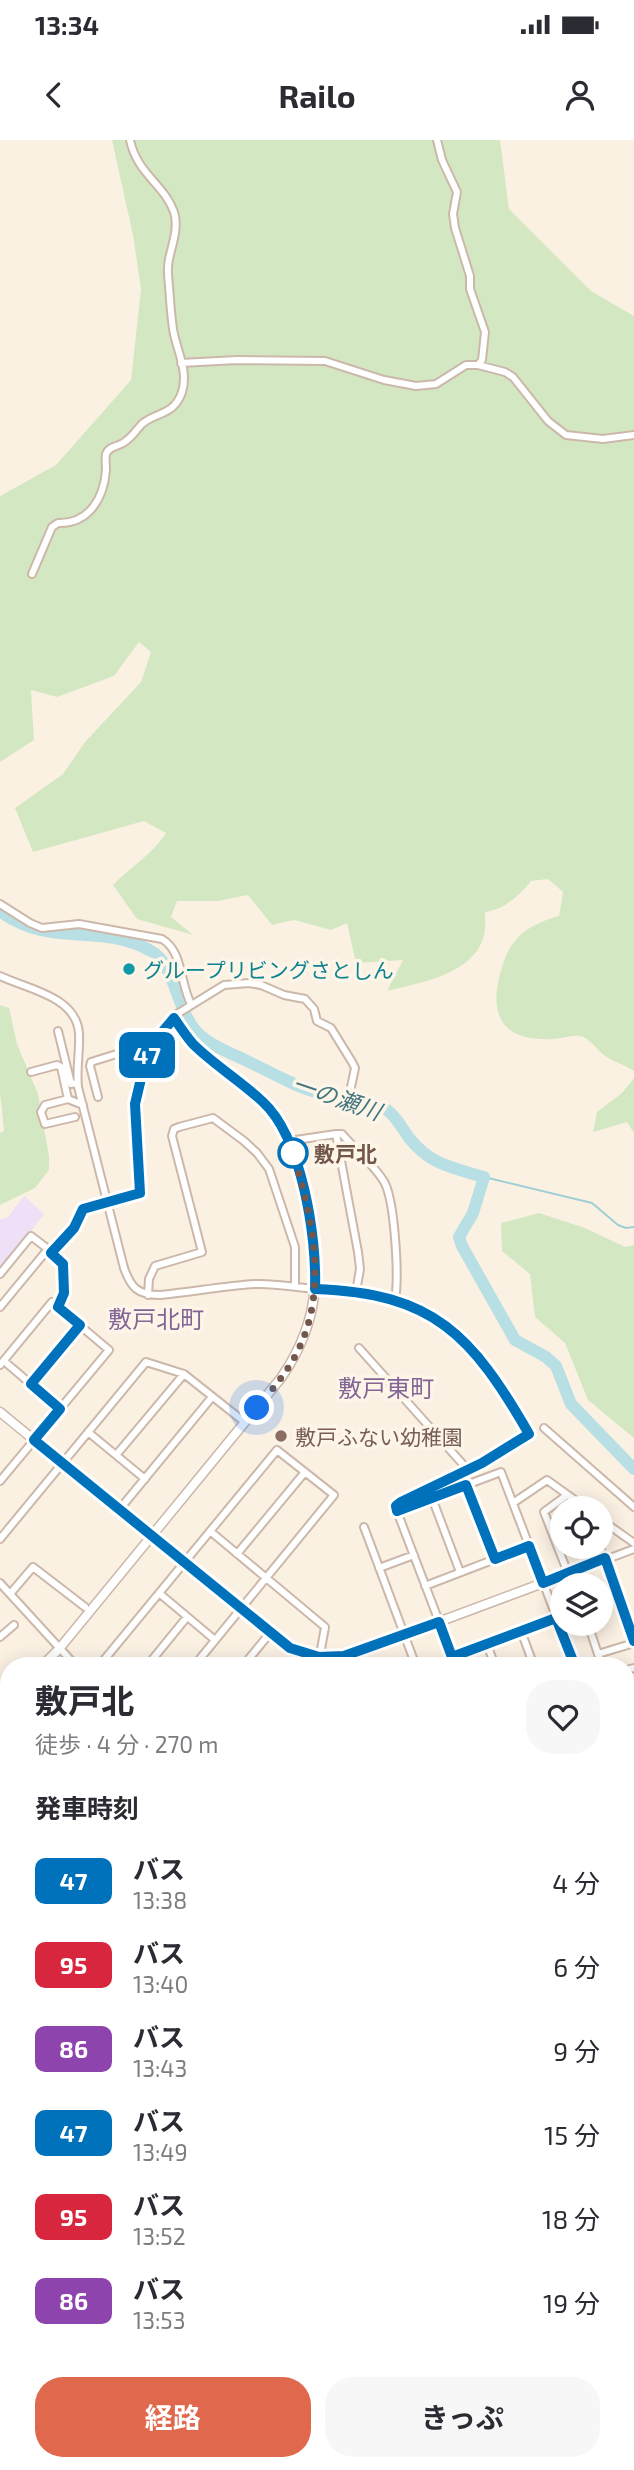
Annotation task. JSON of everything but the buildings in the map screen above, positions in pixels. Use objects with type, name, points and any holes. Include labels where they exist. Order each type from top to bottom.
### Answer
[{"type":"street","points":[[32,574],[52,527],[82,517],[96,505],[103,488],[106,455],[110,448],[121,444],[136,434],[142,424],[174,406],[182,392],[185,376],[173,330],[169,280],[175,215],[170,202],[137,163],[130,140]]},
{"type":"street","points":[[437,140],[442,160],[457,192],[453,214],[454,229],[485,332],[482,360],[478,365]]},
{"type":"street","points":[[181,363],[237,360],[325,361],[384,380],[416,386],[436,384],[466,365],[478,365],[505,372],[513,377],[548,421],[566,435],[604,439],[634,435]]},
{"type":"street","points":[[0,904],[42,928],[79,924],[162,939],[169,943],[174,951],[190,1005]]},
{"type":"street","points":[[0,975],[61,1002],[71,1011],[79,1031],[78,1083],[83,1105],[128,1279],[140,1293],[148,1295],[258,1284],[356,1292],[395,1300],[439,1321],[466,1345],[492,1378],[529,1434],[498,1455],[401,1502],[396,1506],[397,1511],[452,1657],[550,1620]]},
{"type":"street","points":[[58,1307],[64,1293],[63,1264],[51,1253],[74,1228],[83,1209],[140,1193],[135,1104],[148,1049],[175,1016],[224,985],[249,983],[305,999],[314,1009],[317,1021],[331,1028],[355,1068],[351,1092]]},
{"type":"street","points":[[51,1657],[291,1363],[307,1326],[315,1289],[313,1238],[298,1170],[282,1125],[264,1103],[194,1045],[175,1016]]},
{"type":"street","points":[[58,1031],[71,1084],[78,1083]]},
{"type":"street","points":[[98,1097],[91,1062],[152,1043]]},
{"type":"street","points":[[31,1072],[57,1065],[61,1067],[68,1099]]},
{"type":"street","points":[[75,1117],[45,1124],[41,1112],[45,1105],[68,1099],[83,1105]]},
{"type":"street","points":[[148,1295],[149,1279],[155,1266],[202,1252],[172,1136],[174,1129],[213,1118],[244,1141],[269,1169],[295,1247],[295,1286]]},
{"type":"street","points":[[336,1134],[358,1251],[356,1292]]},
{"type":"street","points":[[289,1141],[342,1134],[385,1182],[396,1255],[398,1283],[395,1300]]},
{"type":"street","points":[[0,1274],[31,1236],[48,1250],[0,1307]]},
{"type":"street","points":[[0,1481],[8,1472],[109,1350],[52,1302],[2,1363],[60,1409]]},
{"type":"street","points":[[31,1384],[80,1325]]},
{"type":"street","points":[[359,1348],[468,1470]]},
{"type":"street","points":[[0,1539],[146,1362],[184,1374],[242,1420]]},
{"type":"street","points":[[117,1454],[184,1374]]},
{"type":"street","points":[[119,1510],[212,1398]]},
{"type":"street","points":[[0,1412],[270,1633],[290,1648],[309,1657]]},
{"type":"street","points":[[544,1429],[634,1507]]},
{"type":"street","points":[[88,1432],[145,1479]]},
{"type":"street","points":[[106,1657],[277,1450],[334,1495],[201,1657]]},
{"type":"street","points":[[0,1465],[8,1472]]},
{"type":"street","points":[[237,1554],[305,1472]]},
{"type":"street","points":[[397,1511],[501,1472],[550,1602]]},
{"type":"street","points":[[513,1503],[547,1480],[567,1495],[544,1512],[568,1573],[603,1559]]},
{"type":"street","points":[[466,1485],[495,1559]]},
{"type":"street","points":[[432,1498],[460,1572]]},
{"type":"street","points":[[364,1527],[413,1657]]},
{"type":"street","points":[[613,1528],[634,1543]]},
{"type":"street","points":[[210,1531],[326,1627],[319,1657]]},
{"type":"street","points":[[425,1586],[529,1546]]},
{"type":"street","points":[[613,1556],[634,1549]]},
{"type":"street","points":[[379,1568],[414,1555]]},
{"type":"street","points":[[598,1654],[634,1642],[605,1559]]},
{"type":"street","points":[[10,1594],[33,1567],[85,1607]]},
{"type":"street","points":[[338,1657],[355,1654],[550,1580]]},
{"type":"street","points":[[0,1583],[67,1657]]},
{"type":"street","points":[[159,1593],[215,1640]]},
{"type":"street","points":[[154,1657],[187,1617]]},
{"type":"street","points":[[0,1637],[14,1625]]},
{"type":"street","points":[[521,1631],[531,1657]]},
{"type":"street","points":[[251,1657],[270,1633]]},
{"type":"street","points":[[563,1636],[571,1657]]},
{"type":"street","points":[[592,1636],[599,1657]]},
{"type":"street","points":[[487,1644],[492,1657]]},
{"type":"shaded area","points":[[24,1196],[44,1214],[0,1271],[0,1219],[7,1218]]},
{"type":"green space","points":[[112,140],[500,140],[509,209],[591,291],[634,316],[634,1071],[605,1056],[584,1037],[535,1039],[521,1036],[502,1022],[496,998],[506,956],[523,933],[539,923],[559,916],[563,892],[548,879],[531,881],[511,901],[485,912],[485,932],[479,948],[458,968],[430,980],[387,991],[403,960],[356,963],[347,923],[331,930],[294,920],[272,925],[248,895],[218,901],[177,901],[171,917],[193,935],[137,919],[113,885],[155,847],[166,833],[144,821],[33,852],[15,808],[63,774],[85,742],[141,682],[151,652],[139,642],[114,676],[57,697],[31,690],[34,740],[0,762],[0,496],[56,465],[131,380],[141,289],[133,235]]},
{"type":"green space","points":[[0,1005],[9,1008],[17,1044],[38,1094],[49,1170],[35,1188],[0,1205],[0,1133],[4,1131],[0,1092]]},
{"type":"green space","points":[[634,1078],[634,1133],[627,1122],[593,1132],[597,1112],[622,1093]]},
{"type":"green space","points":[[539,1213],[585,1228],[625,1247],[634,1245],[634,1438],[588,1400],[565,1343],[535,1317],[530,1274],[502,1251],[501,1223]]},
{"type":"waterway","name":"一の瀬川","points":[[0,911],[38,929],[113,938],[151,951],[166,967],[186,1016],[206,1040],[301,1087],[379,1106],[394,1116],[410,1139],[426,1155],[443,1164],[484,1177],[473,1213],[459,1237],[462,1246],[515,1340],[546,1357],[556,1366],[571,1404],[634,1469]]},
{"type":"waterway","points":[[484,1177],[592,1203],[618,1225],[634,1227]]},
{"type":"bus line","name":"47","points":[[319,1657],[301,1653],[281,1642],[34,1440],[60,1409],[31,1384],[80,1325],[58,1307],[64,1293],[63,1264],[51,1253],[74,1228],[83,1209],[140,1193],[135,1104],[148,1049],[174,1018],[194,1045],[264,1103],[282,1125],[298,1170],[313,1238],[315,1289],[384,1296],[411,1305],[439,1321],[454,1332],[479,1359],[529,1434],[482,1463],[401,1502],[396,1506],[397,1511],[466,1485],[495,1559],[529,1546],[543,1583],[605,1558],[634,1641]]},
{"type":"bus line","name":"47","points":[[452,1657],[556,1618],[571,1657]]},
{"type":"bus line","name":"47","points":[[338,1657],[355,1654],[439,1622],[452,1657]]},
{"type":"place","name":"グループリビングさとしん","points":[[129,969]]},
{"type":"place","name":"敷戸北","points":[[293,1153]]},
{"type":"place","name":"敷戸ふない幼稚園","points":[[281,1436]]},
{"type":"district","name":"敷戸北町","points":[[156,1318]]},
{"type":"district","name":"敷戸東町","points":[[386,1387]]},
{"type":"route","points":[[257,1408],[291,1363],[307,1326],[315,1289],[313,1238],[293,1153]]}]
